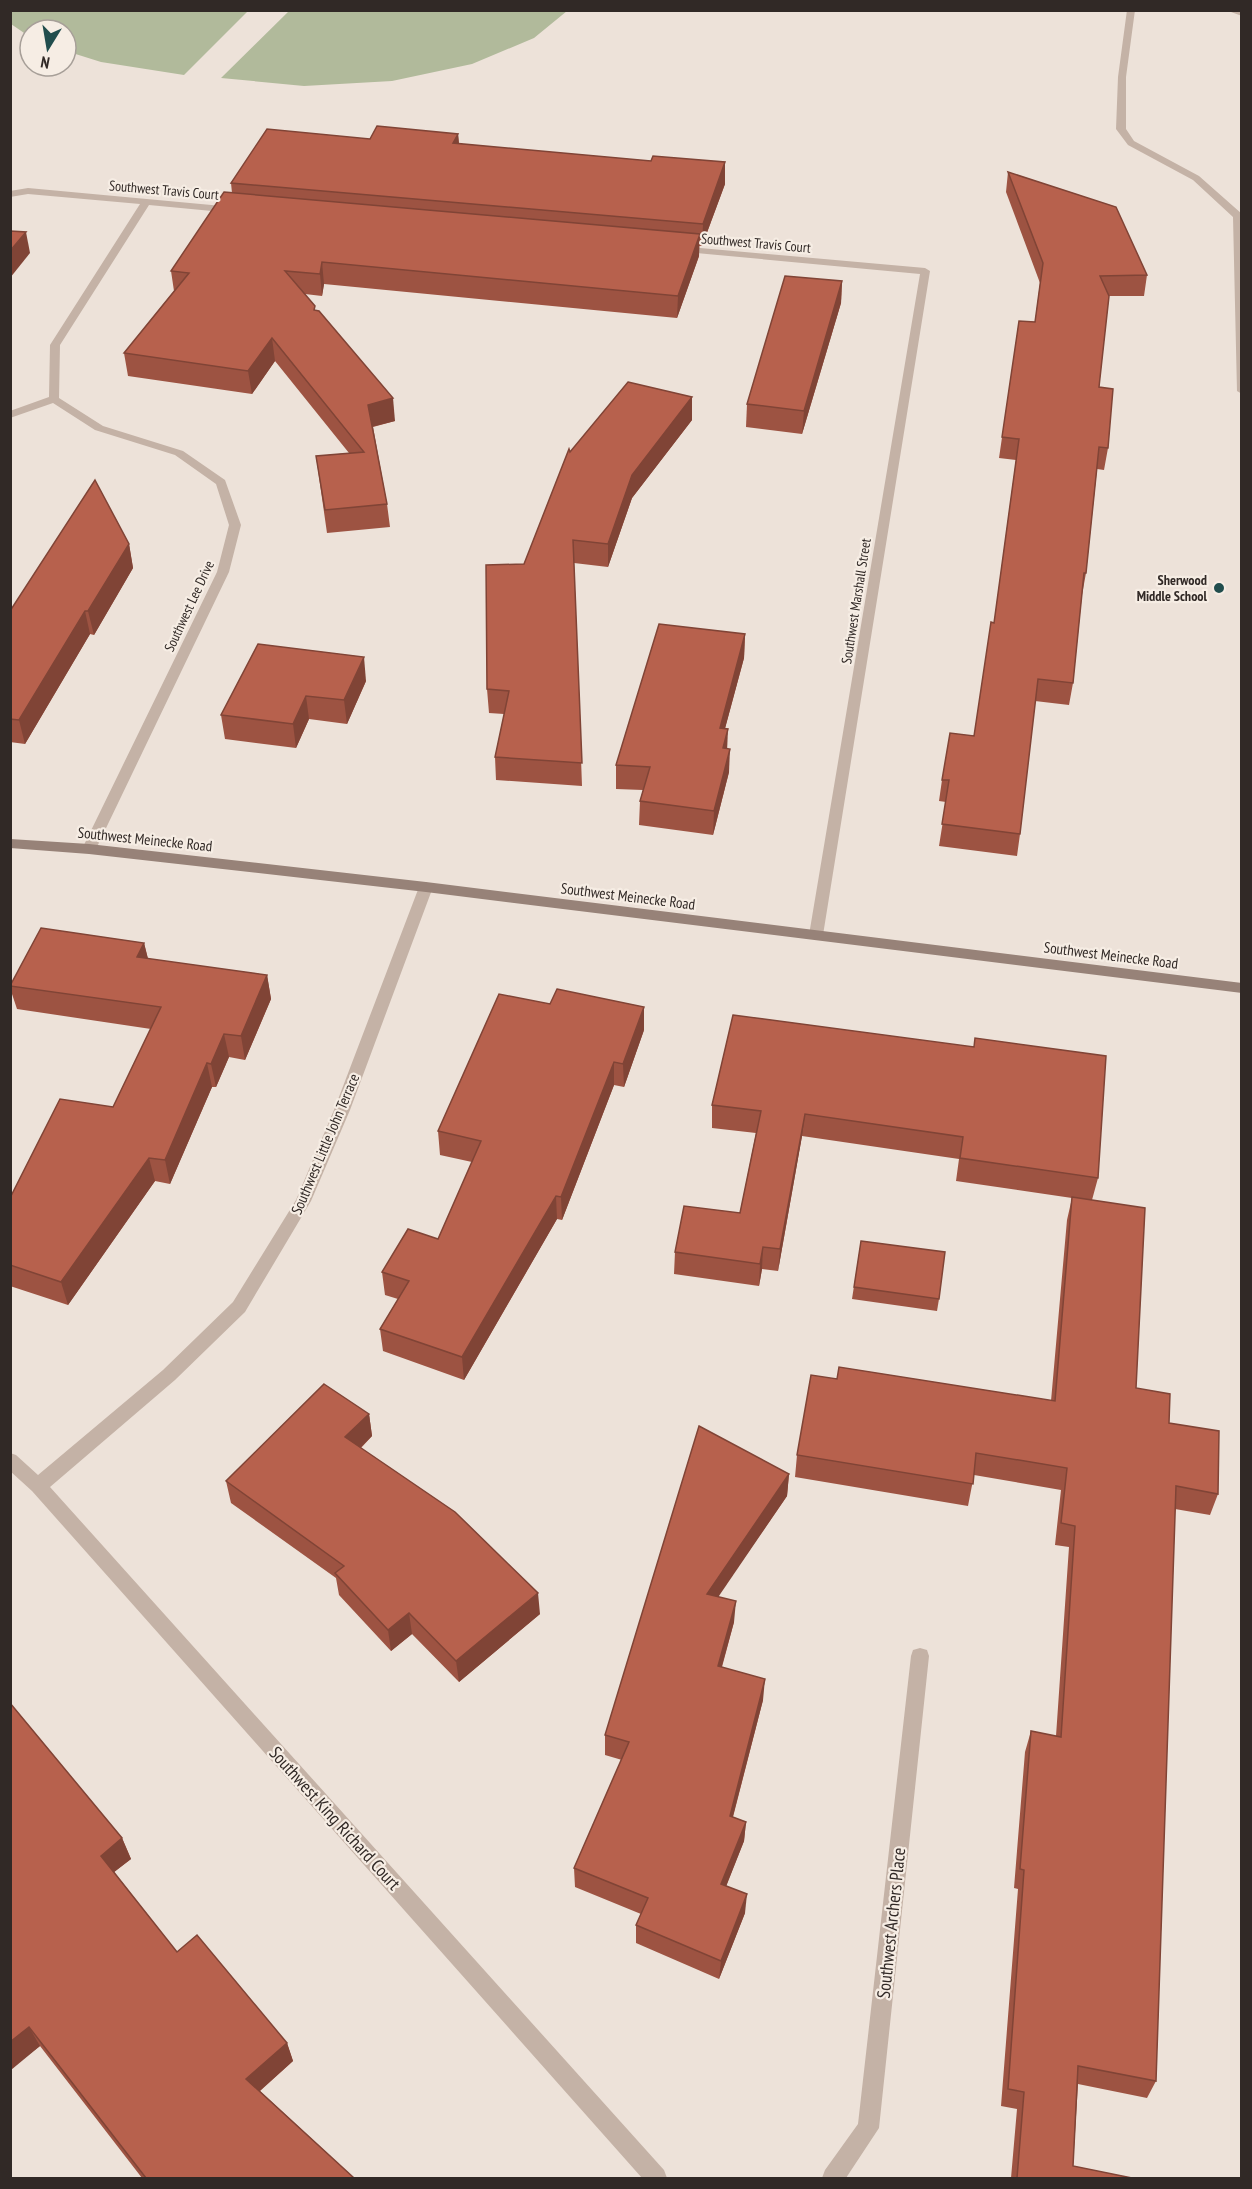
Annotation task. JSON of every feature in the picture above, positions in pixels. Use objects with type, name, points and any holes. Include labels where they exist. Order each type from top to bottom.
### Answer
[{"type":"main road","name":"Southwest Meinecke Road","points":[[10,843],[89,849],[426,887],[1242,988]]},
{"type":"street","points":[[1131,10],[1122,78],[1121,129],[1131,143],[1196,178],[1240,215],[1242,391]]},
{"type":"street","points":[[1234,10],[1242,14]]},
{"type":"street","name":"Southwest Travis Court","points":[[10,194],[28,191],[241,211]]},
{"type":"street","points":[[10,415],[54,399],[55,345],[146,203]]},
{"type":"street","name":"Southwest Travis Court","points":[[666,248],[925,271]]},
{"type":"street","name":"Southwest Marshall Street","points":[[816,935],[925,271]]},
{"type":"street","name":"Southwest Lee Drive","points":[[54,399],[99,428],[179,453],[221,482],[235,525],[223,572],[89,849]]},
{"type":"street","name":"Southwest Little John Terrace","points":[[38,1486],[169,1375],[239,1307],[303,1201],[342,1110],[426,887]]},
{"type":"street","name":"Southwest King Richard Court","points":[[10,1460],[38,1486],[656,2178]]},
{"type":"street","name":"Southwest Archers Place","points":[[833,2178],[868,2128],[920,1656]]},
{"type":"green space","points":[[11,10],[248,11],[184,75],[101,62],[78,55],[78,18],[18,18],[18,29],[11,24]]},
{"type":"green space","points":[[289,11],[567,11],[534,38],[472,64],[392,81],[304,86],[221,78]]},
{"type":"building","points":[[377,126],[458,134],[453,143],[651,161],[653,156],[725,162],[703,224],[231,183],[267,129],[370,139]]},
{"type":"building","points":[[1008,172],[1116,207],[1147,275],[1100,276],[1109,296],[1099,387],[1113,389],[1108,448],[1099,447],[1073,683],[1038,679],[1020,834],[942,824],[949,780],[942,780],[950,733],[974,736],[991,622],[994,623],[1019,439],[1002,437],[1019,321],[1035,322],[1043,263]]},
{"type":"building","points":[[224,192],[700,234],[678,296],[322,262],[320,274],[285,271],[315,306],[314,310],[319,311],[393,398],[368,405],[387,504],[325,510],[316,456],[364,452],[272,338],[248,371],[124,353],[189,273],[171,271]]},
{"type":"building","points":[[10,231],[26,232],[10,251]]},
{"type":"building","points":[[785,276],[842,281],[804,411],[747,404]]},
{"type":"building","points":[[628,382],[692,397],[632,475],[608,544],[573,540],[582,763],[495,757],[509,691],[487,689],[486,565],[524,564],[569,449],[570,452]]},
{"type":"building","points":[[95,480],[129,544],[88,611],[85,611],[19,720],[10,719],[10,611]]},
{"type":"building","points":[[659,624],[745,634],[720,728],[728,729],[723,748],[730,749],[714,811],[640,801],[650,767],[616,765]]},
{"type":"building","points":[[258,644],[364,657],[344,700],[306,696],[293,724],[221,715]]},
{"type":"building","points":[[41,928],[144,943],[137,957],[267,975],[241,1036],[224,1034],[211,1064],[207,1063],[165,1160],[149,1158],[61,1282],[10,1265],[10,1198],[60,1099],[113,1107],[161,1007],[10,986]]},
{"type":"building","points":[[557,989],[644,1007],[623,1064],[614,1062],[561,1197],[556,1196],[462,1357],[380,1329],[409,1281],[382,1272],[408,1229],[438,1239],[481,1141],[438,1131],[499,994],[550,1004]]},
{"type":"building","points":[[733,1015],[974,1047],[975,1038],[1106,1056],[1098,1178],[960,1158],[963,1137],[805,1114],[780,1249],[763,1247],[760,1264],[675,1252],[684,1206],[740,1213],[761,1111],[712,1105]]},
{"type":"building","points":[[1072,1197],[1145,1208],[1136,1388],[1170,1394],[1169,1423],[1219,1431],[1218,1494],[1176,1486],[1156,2081],[1078,2066],[1073,2166],[1132,2178],[1017,2178],[1024,2092],[1008,2089],[1024,1870],[1020,1869],[1031,1731],[1061,1737],[1075,1526],[1061,1523],[1067,1468],[976,1453],[973,1484],[797,1455],[811,1375],[837,1379],[839,1367],[1055,1401]]},
{"type":"building","points":[[861,1241],[945,1252],[939,1299],[854,1287]]},
{"type":"building","points":[[324,1384],[369,1414],[345,1437],[455,1512],[538,1593],[456,1661],[409,1613],[388,1630],[335,1573],[344,1566],[226,1481]]},
{"type":"building","points":[[699,1426],[789,1474],[707,1594],[736,1601],[718,1666],[765,1679],[730,1816],[746,1822],[721,1884],[747,1894],[721,1961],[636,1925],[648,1898],[574,1868],[629,1742],[605,1735]]},
{"type":"building","points":[[10,1703],[122,1838],[101,1856],[177,1952],[197,1935],[287,2043],[246,2079],[354,2178],[146,2178],[29,2027],[10,2042]]},
{"type":"place","name":"Sherwood Middle School","points":[[1219,588]]}]
